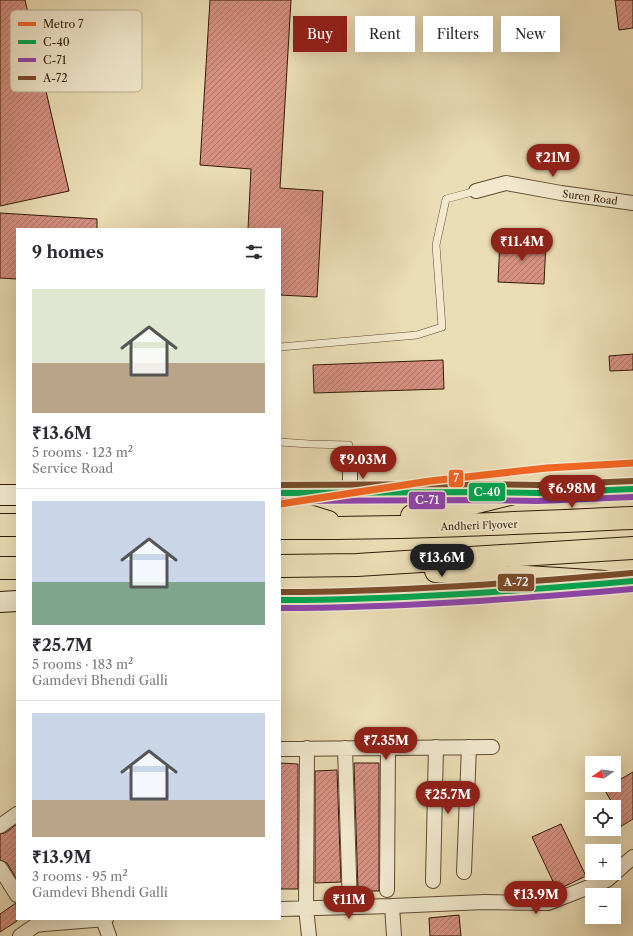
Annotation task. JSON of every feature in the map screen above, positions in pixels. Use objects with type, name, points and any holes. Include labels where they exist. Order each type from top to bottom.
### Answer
[{"type":"highway","points":[[281,528],[348,529],[386,519],[431,513],[510,494]]},
{"type":"highway","points":[[281,507],[348,529]]},
{"type":"highway","name":"Andheri Flyover","points":[[348,529],[633,518]]},
{"type":"highway","points":[[0,525],[16,525]]},
{"type":"highway","points":[[281,566],[357,565],[633,548]]},
{"type":"highway","points":[[357,565],[466,574],[605,582]]},
{"type":"highway","points":[[0,568],[16,568]]},
{"type":"street","name":"Suren Road","points":[[476,191],[506,182],[561,193],[633,202]]},
{"type":"street","points":[[350,467],[350,493]]},
{"type":"street","points":[[281,493],[480,492],[510,494],[633,489]]},
{"type":"street","points":[[0,495],[16,495]]},
{"type":"street","points":[[281,600],[316,600],[501,592],[605,582],[633,581]]},
{"type":"street","points":[[0,602],[16,601]]},
{"type":"street","points":[[464,872],[469,747]]},
{"type":"street","points":[[281,749],[492,747]]},
{"type":"street","points":[[307,748],[306,908],[309,936]]},
{"type":"street","points":[[345,748],[350,907]]},
{"type":"street","points":[[388,748],[388,890]]},
{"type":"street","points":[[434,881],[436,748]]},
{"type":"street","points":[[0,826],[16,815]]},
{"type":"street","points":[[281,909],[484,902],[548,902],[606,880],[633,857]]},
{"type":"street","points":[[0,868],[16,893]]},
{"type":"street","points":[[392,906],[394,936]]},
{"type":"street","points":[[20,936],[34,922],[82,920]]},
{"type":"street","points":[[103,920],[109,936]]},
{"type":"lane","points":[[281,347],[417,335],[442,327],[436,245],[446,199],[476,191]]},
{"type":"lane","points":[[281,442],[349,445],[350,467]]},
{"type":"building","points":[[0,0],[25,0],[27,10],[10,10],[10,92],[46,92],[69,191],[0,206]]},
{"type":"building","points":[[210,0],[291,0],[280,188],[323,191],[317,297],[281,295],[281,228],[248,228],[251,169],[200,165]]},
{"type":"building","points":[[615,0],[633,0],[633,28],[619,30]]},
{"type":"building","points":[[0,213],[97,219],[97,228],[16,228],[16,279],[0,278]]},
{"type":"building","points":[[500,239],[546,241],[544,284],[498,282]]},
{"type":"building","points":[[633,354],[633,370],[610,371],[609,356]]},
{"type":"building","points":[[443,360],[444,389],[314,393],[313,365]]},
{"type":"building","points":[[281,763],[298,764],[298,889],[281,889]]},
{"type":"building","points":[[354,763],[379,763],[379,891],[358,891]]},
{"type":"building","points":[[337,770],[341,882],[315,883],[315,771]]},
{"type":"building","points":[[633,772],[633,819],[621,826],[621,800],[610,800],[606,792],[621,792],[621,779]]},
{"type":"building","points":[[561,824],[585,876],[557,890],[532,837]]},
{"type":"building","points":[[16,825],[16,878],[7,863],[0,860],[0,834],[5,833]]},
{"type":"building","points":[[16,903],[17,921],[0,932],[0,914]]},
{"type":"building","points":[[459,915],[461,936],[430,936],[429,918]]},
{"type":"metro line","name":"7","points":[[281,504],[430,481],[547,468],[633,463]]},
{"type":"transit line","name":"A-72","points":[[281,485],[538,485],[633,481]]},
{"type":"transit line","name":"C-40","points":[[281,493],[538,493],[633,489]]},
{"type":"transit line","name":"C-71","points":[[281,501],[538,501],[633,497]]},
{"type":"transit line","name":"A-72","points":[[281,592],[412,589],[632,573]]},
{"type":"transit line","name":"C-40","points":[[281,600],[324,600],[457,594],[633,581]]},
{"type":"transit line","name":"C-71","points":[[281,608],[324,608],[457,602],[633,589]]}]
